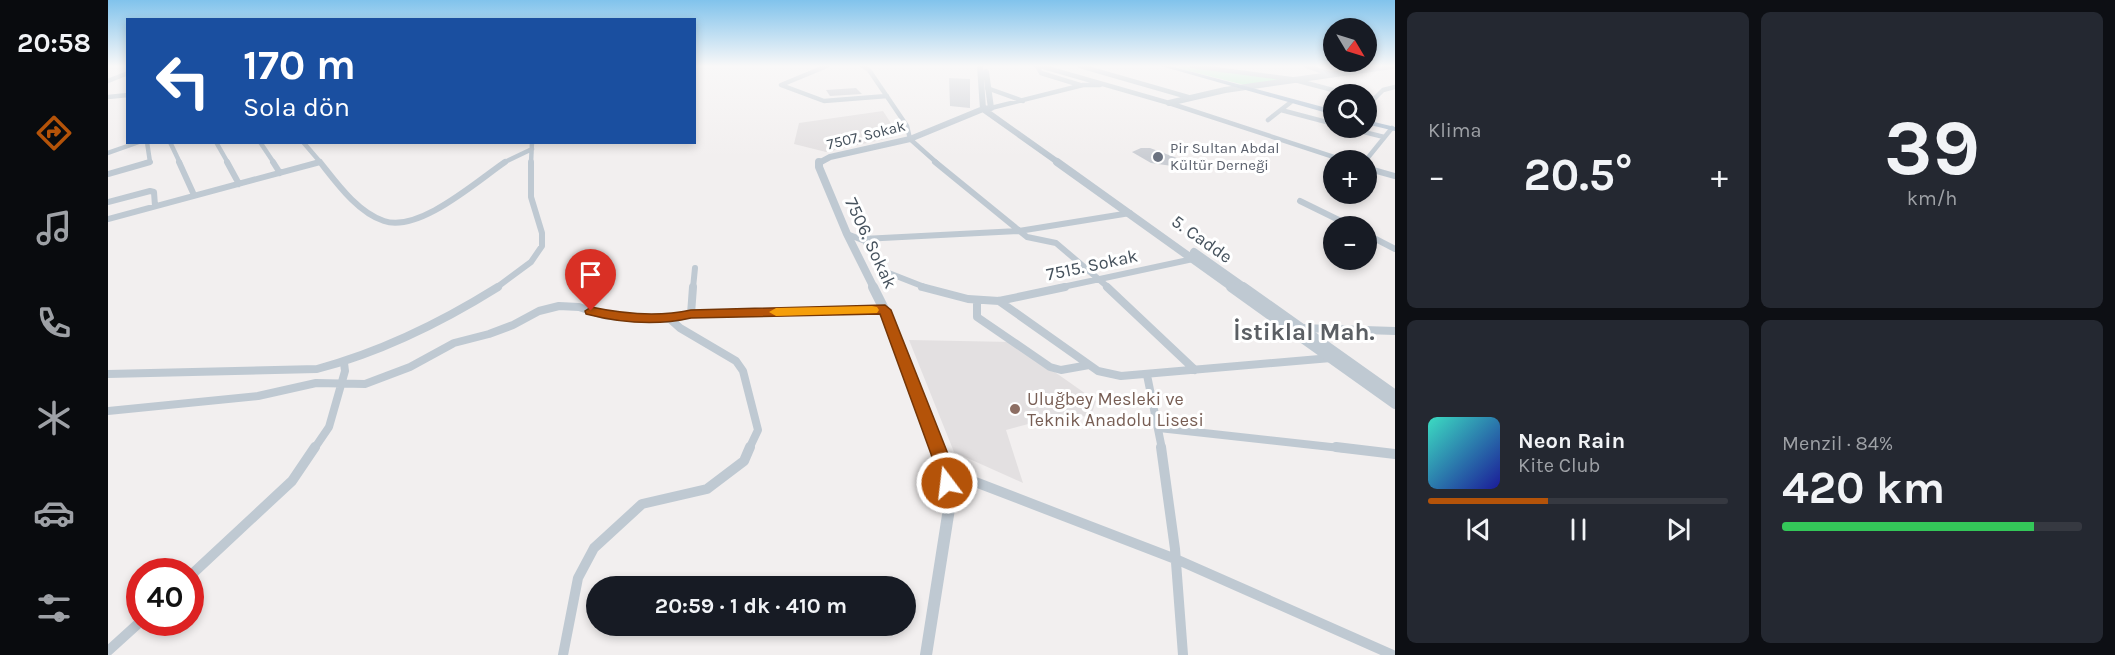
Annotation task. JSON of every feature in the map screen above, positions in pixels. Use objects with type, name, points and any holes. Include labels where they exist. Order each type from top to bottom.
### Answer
[{"type":"main road","points":[[1274,97],[1323,110]]},
{"type":"main road","points":[[1377,125],[1393,129]]},
{"type":"street","points":[[812,97],[824,101],[880,97]]},
{"type":"street","points":[[887,97],[907,126],[910,139],[1027,237],[1056,243],[1098,278],[1195,370]]},
{"type":"street","points":[[981,97],[981,105],[1328,358],[1395,404]]},
{"type":"street","points":[[987,97],[987,109]]},
{"type":"street","points":[[1011,97],[1024,101]]},
{"type":"street","points":[[987,109],[1040,97]]},
{"type":"street","points":[[1146,97],[1323,153]]},
{"type":"street","points":[[1169,103],[1188,97]]},
{"type":"street","points":[[1268,120],[1291,102]]},
{"type":"street","name":"7507. Sokak","points":[[823,160],[910,139],[987,109]]},
{"type":"street","name":"5. Cadde","points":[[987,109],[1395,395]]},
{"type":"street","points":[[1281,110],[1323,121]]},
{"type":"street","points":[[1374,150],[1393,129]]},
{"type":"street","points":[[1377,135],[1384,137]]},
{"type":"street","points":[[108,153],[133,144]]},
{"type":"street","points":[[108,174],[150,162],[147,144]]},
{"type":"street","points":[[171,144],[194,195]]},
{"type":"street","points":[[217,144],[239,184]]},
{"type":"street","points":[[261,144],[280,173]]},
{"type":"street","points":[[305,144],[340,188],[367,210],[387,222],[397,223],[439,206],[532,146]]},
{"type":"street","points":[[108,411],[258,396],[316,383],[343,374],[506,282],[534,259],[542,246],[543,237],[531,197],[532,146]]},
{"type":"street","name":"7506. Sokak","points":[[823,160],[819,167],[847,234],[885,310],[944,470],[951,496],[926,655]]},
{"type":"street","points":[[108,219],[320,162]]},
{"type":"street","points":[[1377,171],[1395,176]]},
{"type":"street","points":[[108,202],[150,191],[154,192],[155,206]]},
{"type":"street","points":[[1300,201],[1331,216]]},
{"type":"street","points":[[847,234],[863,239],[1019,231],[1130,213]]},
{"type":"street","name":"7515. Sokak","points":[[863,239],[881,270],[957,298],[977,301],[999,301],[1193,259]]},
{"type":"street","points":[[1377,240],[1395,249]]},
{"type":"street","points":[[691,314],[695,268]]},
{"type":"street","points":[[977,301],[977,317],[1050,367],[1061,370],[1089,365]]},
{"type":"street","points":[[999,301],[1098,371],[1121,376],[1342,356]]},
{"type":"street","points":[[343,374],[346,385],[365,384],[381,379],[410,367],[454,343],[489,334],[513,325],[539,310],[559,306],[579,307],[603,315],[670,319],[691,314],[885,310]]},
{"type":"street","points":[[563,655],[578,578],[594,548],[642,504],[707,489],[744,461],[758,430],[743,371],[736,361],[680,328],[670,319]]},
{"type":"street","points":[[1300,328],[1395,331]]},
{"type":"street","points":[[108,374],[317,369],[343,374]]},
{"type":"street","points":[[204,563],[292,482],[329,427],[343,374]]},
{"type":"street","points":[[1147,375],[1159,428],[1178,560],[1183,655]]},
{"type":"street","points":[[1159,428],[1395,454]]},
{"type":"street","points":[[944,470],[1178,560],[1393,655]]},
{"type":"street","points":[[108,651],[126,635]]},
{"type":"shaded area","points":[[883,111],[896,131],[894,137],[826,152],[794,144],[799,123]]},
{"type":"shaded area","name":"Uluğbey Mesleki ve Teknik Anadolu Lisesi","points":[[909,340],[1012,342],[1096,401],[1091,416],[1051,418],[1006,430],[1023,483],[954,452]]},
{"type":"building","points":[[950,97],[970,97],[970,108],[950,106]]},
{"type":"building","name":"Pir Sultan Abdal Kültür Derneği","points":[[1141,148],[1150,148],[1201,167],[1200,170],[1151,163],[1132,152]]},
{"type":"slow traffic","points":[[776,312],[872,310]]},
{"type":"place","name":"Pir Sultan Abdal Kültür Derneği","points":[[1158,157]]},
{"type":"place","name":"Uluğbey Mesleki ve Teknik Anadolu Lisesi","points":[[1015,409]]},
{"type":"district","name":"İstiklal Mah.","points":[[1304,332]]},
{"type":"route","points":[[591,311],[619,317],[670,319],[691,314],[885,310],[940,454],[947,483]]}]
